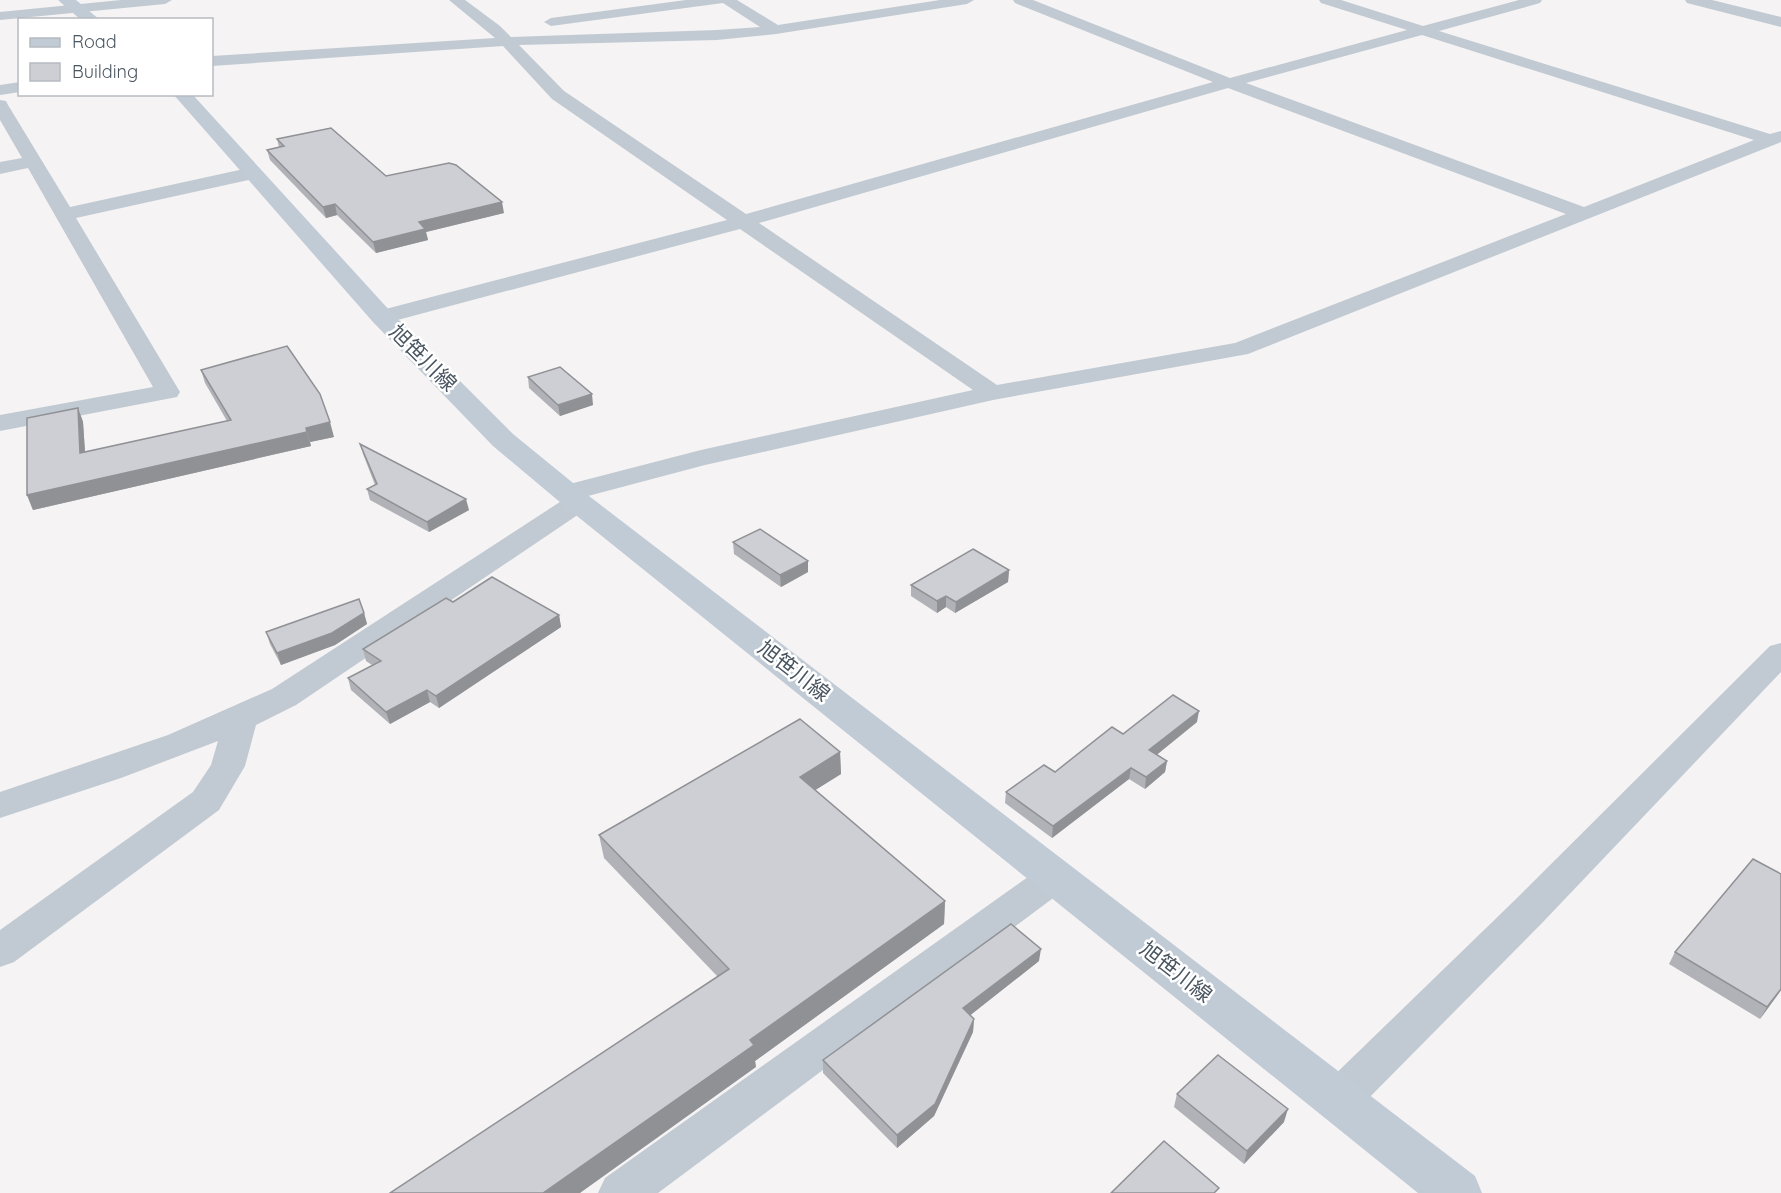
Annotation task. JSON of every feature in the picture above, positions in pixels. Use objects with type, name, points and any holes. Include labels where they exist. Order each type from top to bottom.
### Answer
[{"type":"main road","points":[[72,4],[90,18]]},
{"type":"main road","name":"旭笹川線","points":[[184,96],[382,317],[503,440],[573,498],[1457,1193]]},
{"type":"street","points":[[0,16],[72,4],[165,0]]},
{"type":"street","points":[[456,0],[500,36],[558,95],[993,393]]},
{"type":"street","points":[[500,36],[536,24],[719,0]]},
{"type":"street","points":[[727,0],[776,30]]},
{"type":"street","points":[[213,62],[500,36],[717,35],[776,30],[967,0]]},
{"type":"street","points":[[1020,0],[1229,82],[1582,213]]},
{"type":"street","points":[[1326,0],[1776,138]]},
{"type":"street","points":[[382,317],[741,222],[1229,82],[1535,0]]},
{"type":"street","points":[[1693,0],[1781,22]]},
{"type":"street","points":[[0,90],[18,87]]},
{"type":"street","points":[[0,105],[168,392],[0,423]]},
{"type":"street","points":[[0,805],[175,746],[240,720],[284,697],[573,498],[701,458],[993,393],[1240,349],[1776,138]]},
{"type":"street","points":[[0,168],[33,162]]},
{"type":"street","points":[[64,214],[253,173]]},
{"type":"street","points":[[1338,1100],[1537,903],[1781,653]]},
{"type":"street","points":[[0,951],[206,801],[228,766],[240,720]]},
{"type":"street","points":[[621,1193],[1055,877]]},
{"type":"building","points":[[331,128],[386,176],[449,163],[456,165],[502,202],[419,222],[425,229],[373,242],[335,204],[323,207],[267,150],[284,146],[277,139]]},
{"type":"building","points":[[287,346],[320,394],[330,422],[306,428],[307,432],[27,495],[27,418],[78,408],[80,453],[231,420],[201,370]]},
{"type":"building","points":[[560,367],[592,394],[558,405],[528,377]]},
{"type":"building","points":[[360,444],[466,499],[427,522],[367,489],[377,484]]},
{"type":"building","points":[[760,529],[808,561],[780,575],[733,542]]},
{"type":"building","points":[[973,549],[1009,570],[956,602],[946,596],[937,601],[911,585]]},
{"type":"building","points":[[492,577],[559,615],[436,696],[427,690],[386,712],[348,678],[381,661],[363,649],[446,598],[453,602]]},
{"type":"building","points":[[359,599],[364,613],[332,633],[277,653],[266,632]]},
{"type":"building","points":[[1173,695],[1199,711],[1149,750],[1167,761],[1146,777],[1131,768],[1053,826],[1006,792],[1044,765],[1055,772],[1112,727],[1123,734]]},
{"type":"building","points":[[800,719],[840,752],[800,777],[945,901],[750,1040],[754,1045],[543,1193],[390,1193],[729,969],[599,835]]},
{"type":"building","points":[[1753,859],[1781,874],[1781,989],[1767,1007],[1675,952]]},
{"type":"building","points":[[1011,924],[1041,949],[963,1008],[974,1019],[935,1104],[897,1135],[823,1060]]},
{"type":"building","points":[[1218,1055],[1288,1109],[1247,1151],[1177,1094]]},
{"type":"building","points":[[1164,1141],[1219,1188],[1214,1193],[1111,1193]]}]
